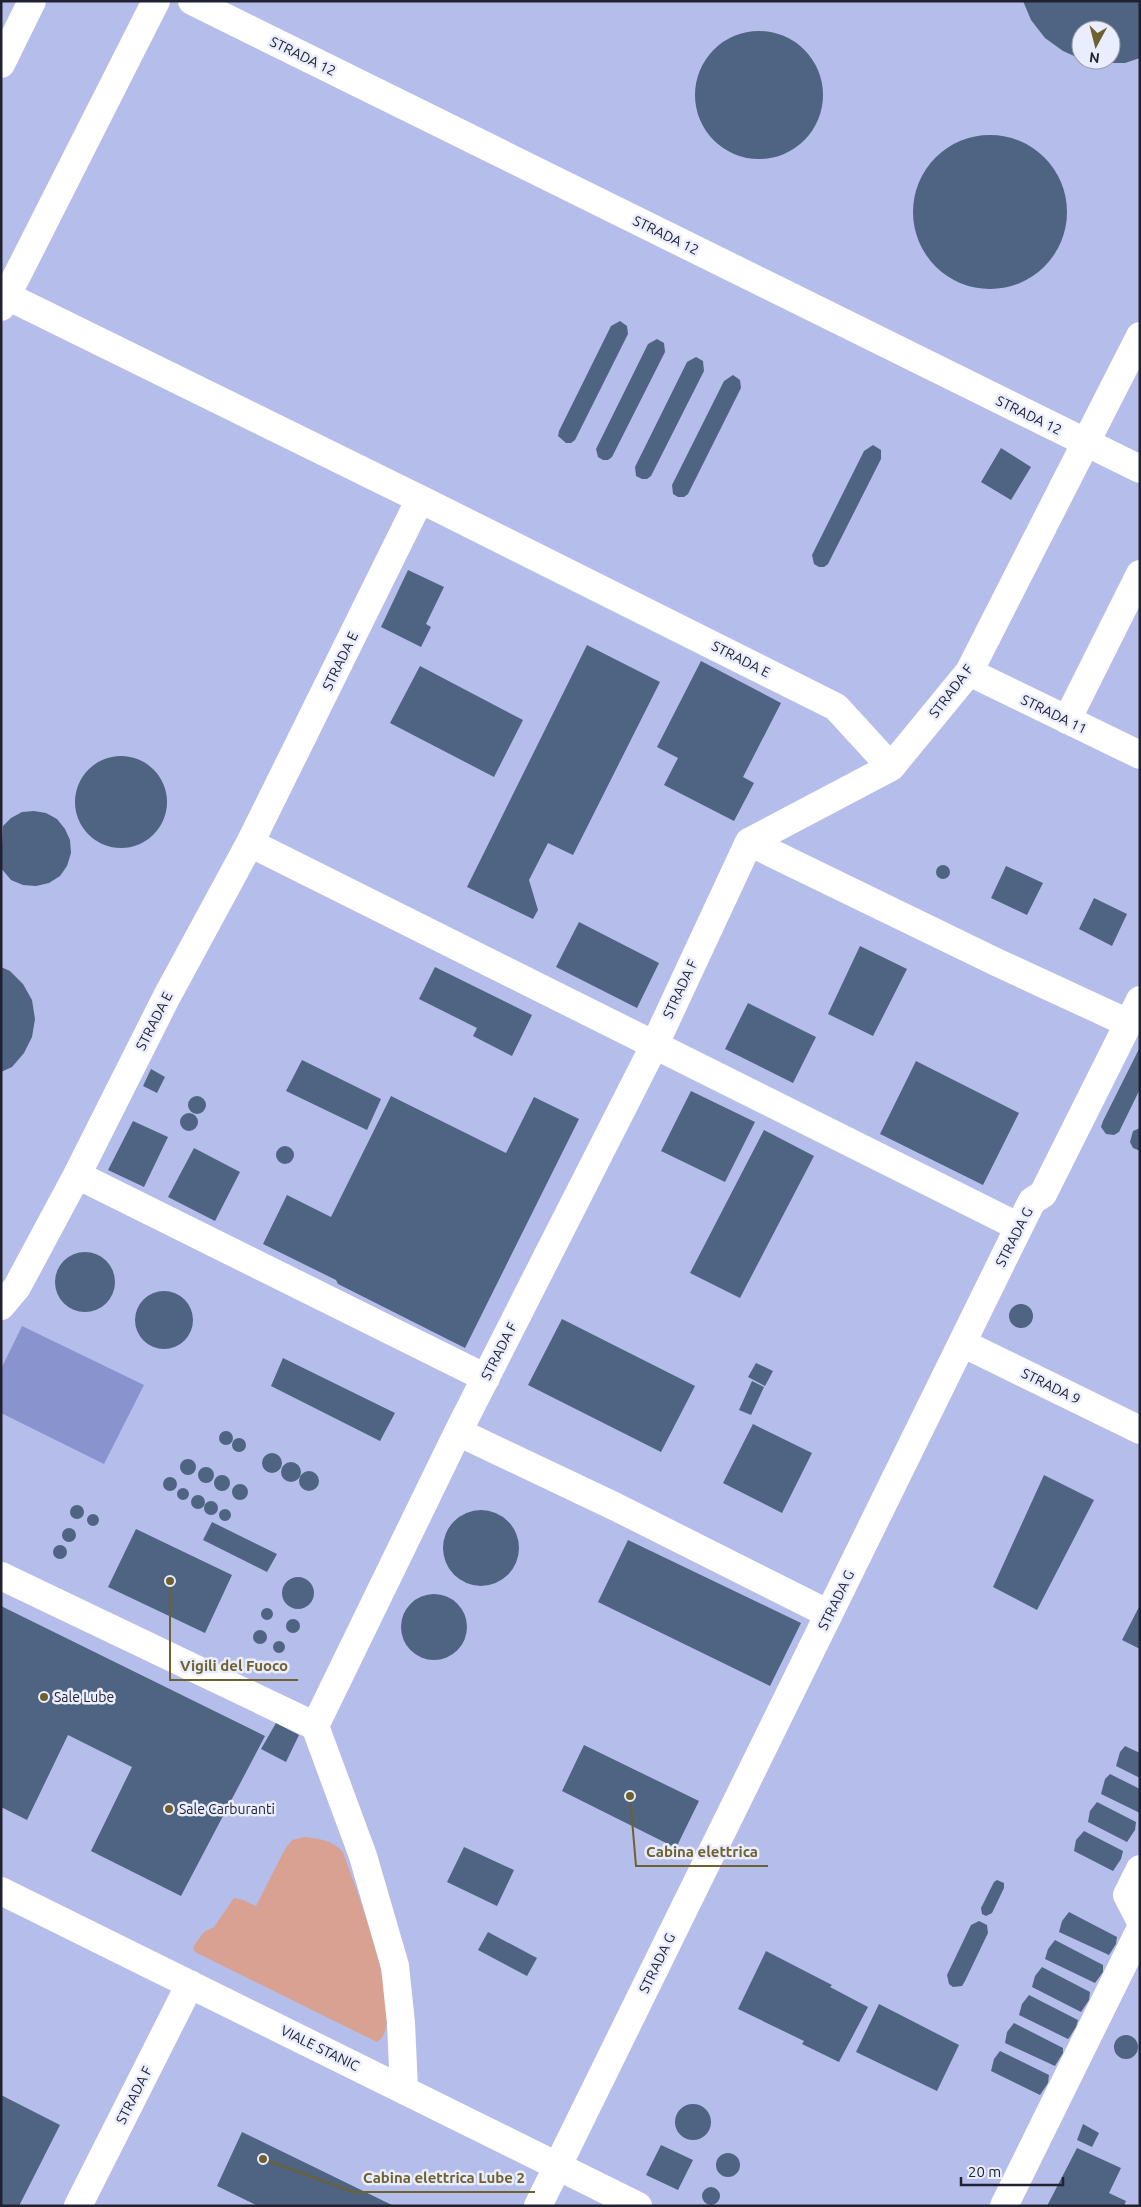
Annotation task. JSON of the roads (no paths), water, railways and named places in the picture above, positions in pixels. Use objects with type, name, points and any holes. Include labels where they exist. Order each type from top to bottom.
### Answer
[{"type":"lane","points":[[1,64],[32,1]]},
{"type":"lane","points":[[156,1],[3,301],[420,499]]},
{"type":"lane","name":"STRADA 12","points":[[192,1],[1140,469]]},
{"type":"lane","name":"STRADA F","points":[[316,1726],[458,1432],[654,1046],[749,842],[891,767],[968,672],[1140,336]]},
{"type":"lane","name":"STRADA E","points":[[1,1306],[18,1287],[78,1174],[166,998],[250,843],[420,499],[836,707],[891,767]]},
{"type":"lane","points":[[1067,720],[1140,574]]},
{"type":"lane","name":"STRADA 11","points":[[968,672],[1140,755]]},
{"type":"lane","points":[[749,842],[996,962],[1134,1011]]},
{"type":"lane","points":[[250,843],[654,1046],[1019,1226]]},
{"type":"lane","name":"STRADA G","points":[[538,2206],[1019,1226],[1032,1201],[1043,1194],[1134,1011]]},
{"type":"lane","points":[[78,1174],[486,1378]]},
{"type":"lane","name":"STRADA 9","points":[[962,1343],[1140,1430]]},
{"type":"lane","points":[[458,1432],[616,1507],[829,1614]]},
{"type":"lane","points":[[1,1576],[316,1726],[363,1856],[395,1966],[402,2023],[404,2089]]},
{"type":"lane","points":[[1140,1869],[1128,1895],[1140,1920]]},
{"type":"lane","name":"VIALE STANIC","points":[[1,1891],[638,2206]]},
{"type":"lane","points":[[1004,2206],[1140,1930]]},
{"type":"lane","name":"STRADA F","points":[[78,2206],[190,1984]]},
{"type":"place","name":"Vigili del Fuoco","points":[[170,1581]]},
{"type":"place","name":"Sale Lube","points":[[44,1697]]},
{"type":"place","name":"Cabina elettrica","points":[[630,1796]]},
{"type":"place","name":"Sale Carburanti","points":[[169,1809]]},
{"type":"place","name":"Cabina elettrica Lube 2","points":[[263,2159]]}]
